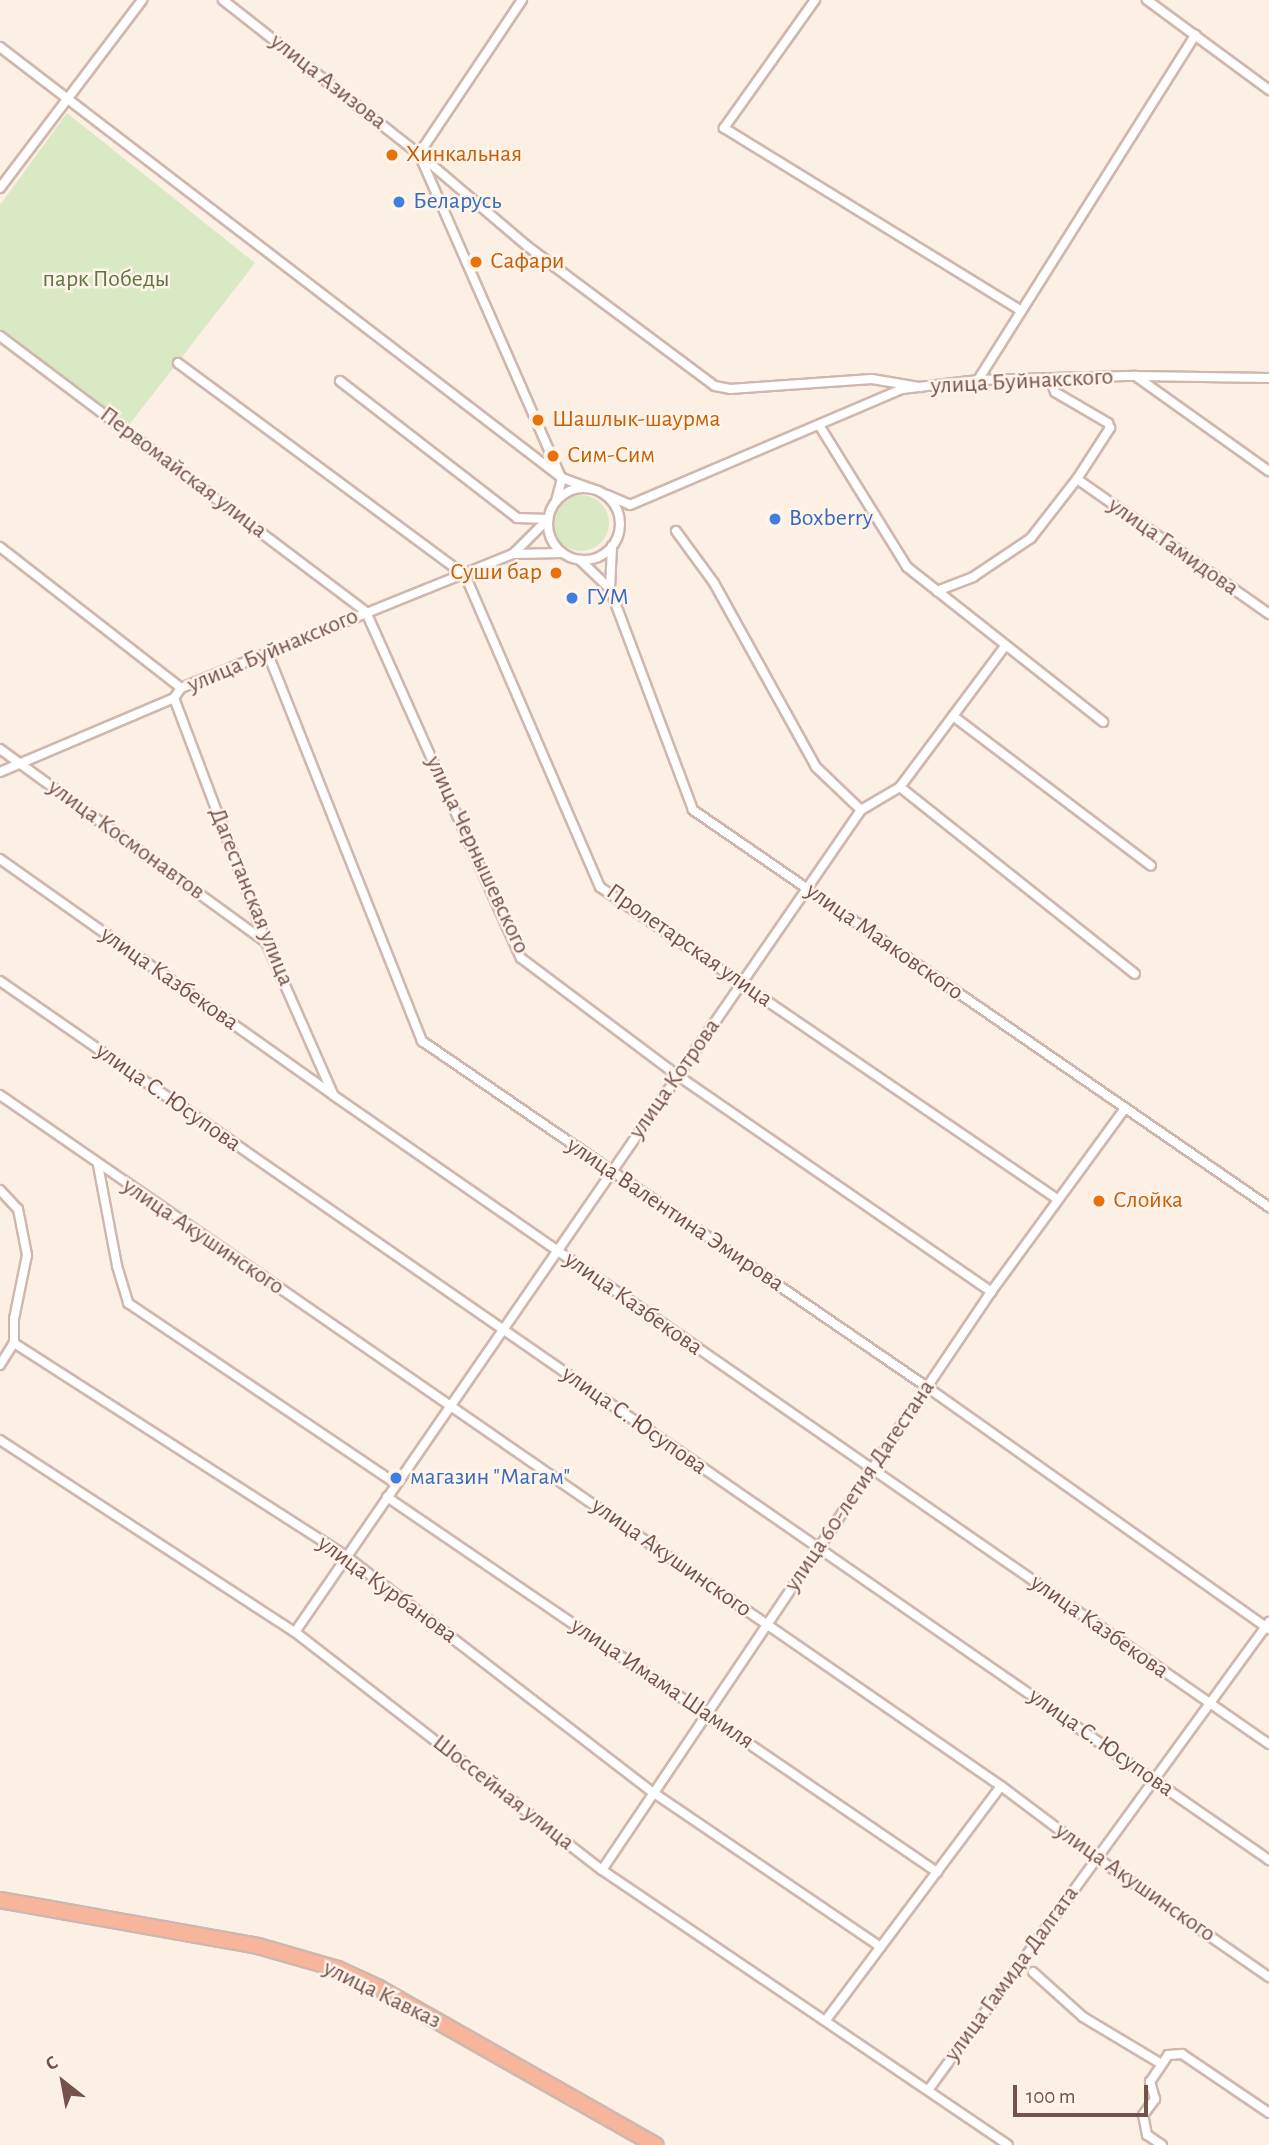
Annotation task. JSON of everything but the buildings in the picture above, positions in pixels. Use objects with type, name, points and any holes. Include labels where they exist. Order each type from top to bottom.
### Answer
[{"type":"highway","name":"улица Кавказ","points":[[0,1900],[258,1946],[338,1969],[379,1989],[655,2145]]},
{"type":"street","points":[[0,188],[142,0]]},
{"type":"street","name":"улица Азизова","points":[[223,0],[419,154],[562,478]]},
{"type":"street","points":[[522,0],[419,154],[527,246],[715,386],[730,389],[872,379],[920,387]]},
{"type":"street","points":[[815,0],[724,128],[1021,311]]},
{"type":"street","points":[[1147,0],[1269,90]]},
{"type":"street","points":[[978,380],[1195,35]]},
{"type":"street","points":[[0,47],[562,478],[631,505],[619,525],[612,545],[610,589]]},
{"type":"street","points":[[0,169],[9,176]]},
{"type":"street","name":"Первомайская улица","points":[[0,336],[366,612]]},
{"type":"street","points":[[178,363],[465,575]]},
{"type":"street","points":[[1136,376],[1269,471]]},
{"type":"street","name":"улица Буйнакского","points":[[631,505],[902,389],[978,380],[1051,381],[1136,376],[1269,378]]},
{"type":"street","points":[[340,381],[517,518],[548,519]]},
{"type":"street","points":[[937,592],[973,577],[1031,538],[1077,479],[1110,426],[1055,392],[1051,381]]},
{"type":"street","points":[[819,425],[907,567],[1103,722]]},
{"type":"street","points":[[513,554],[548,519],[562,478]]},
{"type":"street","name":"улица Гамидова","points":[[1077,479],[1269,614]]},
{"type":"street","points":[[556,501],[567,492],[592,489]]},
{"type":"street","points":[[602,494],[617,512],[619,525]]},
{"type":"street","points":[[548,519],[552,541],[562,553]]},
{"type":"street","points":[[676,531],[714,583],[816,767],[861,810]]},
{"type":"street","points":[[580,560],[604,553],[612,545]]},
{"type":"street","points":[[0,547],[180,688]]},
{"type":"street","points":[[513,554],[562,553],[580,560],[610,589]]},
{"type":"street","name":"улица Буйнакского","points":[[0,772],[174,698],[180,688],[513,554]]},
{"type":"street","name":"Пролетарская улица","points":[[465,575],[600,887],[1057,1199]]},
{"type":"street","name":"улица Маяковского","points":[[610,589],[693,810],[1269,1207]]},
{"type":"street","name":"улица Чернышевского","points":[[366,612],[522,958],[677,1075],[991,1292]]},
{"type":"street","name":"улица Котрова","points":[[295,1632],[861,810],[901,787],[1006,645]]},
{"type":"street","name":"улица Валентина Эмирова","points":[[268,654],[422,1041],[927,1387],[1268,1626]]},
{"type":"street","name":"Дагестанская улица","points":[[174,698],[266,942],[333,1095]]},
{"type":"street","points":[[953,716],[1151,866]]},
{"type":"street","name":"улица Космонавтов","points":[[0,748],[266,942]]},
{"type":"street","points":[[901,787],[1135,974]]},
{"type":"street","name":"улица Казбекова","points":[[0,859],[333,1095],[1269,1744]]},
{"type":"street","name":"улица С. Юсупова","points":[[0,981],[1269,1860]]},
{"type":"street","name":"улица Акушинского","points":[[0,1095],[1001,1786],[1097,1858],[1269,1977]]},
{"type":"street","name":"улица 60-летия Дагестана","points":[[602,1870],[991,1292],[1125,1108]]},
{"type":"street","points":[[98,1165],[117,1266],[128,1303],[396,1484]]},
{"type":"street","points":[[0,1190],[18,1209],[27,1255],[14,1319],[14,1343],[0,1365]]},
{"type":"street","name":"улица Курбанова","points":[[14,1343],[347,1557],[654,1793],[881,1947]]},
{"type":"street","name":"Шоссейная улица","points":[[0,1440],[295,1632],[602,1870],[1008,2145]]},
{"type":"street","name":"улица Имама Шамиля","points":[[387,1497],[937,1872]]},
{"type":"street","name":"улица Гамида Далгата","points":[[929,2089],[1209,1703],[1268,1626]]},
{"type":"street","points":[[826,2020],[1001,1786]]},
{"type":"street","points":[[1034,1972],[1083,2017],[1160,2063]]},
{"type":"street","points":[[1162,2145],[1147,2135],[1143,2115],[1155,2099],[1150,2082],[1160,2063],[1168,2055],[1182,2054],[1269,2113]]},
{"type":"green space","name":"парк Победы","points":[[67,113],[255,263],[125,430],[0,338],[0,205]]},
{"type":"green space","points":[[575,495],[587,495],[597,499],[605,507],[609,523],[605,539],[597,547],[587,551],[575,551],[565,547],[557,539],[553,529],[553,517],[557,507],[565,499]]},
{"type":"place","name":"Хинкальная","points":[[392,155]]},
{"type":"place","name":"Беларусь","points":[[399,202]]},
{"type":"place","name":"Сафари","points":[[476,262]]},
{"type":"place","name":"Шашлык-шаурма","points":[[538,420]]},
{"type":"place","name":"Сим-Сим","points":[[553,456]]},
{"type":"place","name":"Boxberry","points":[[775,519]]},
{"type":"place","name":"Суши бар","points":[[556,573]]},
{"type":"place","name":"ГУМ","points":[[572,598]]},
{"type":"place","name":"Слойка","points":[[1099,1201]]},
{"type":"place","name":"магазин \"Магам\"","points":[[396,1478]]}]
